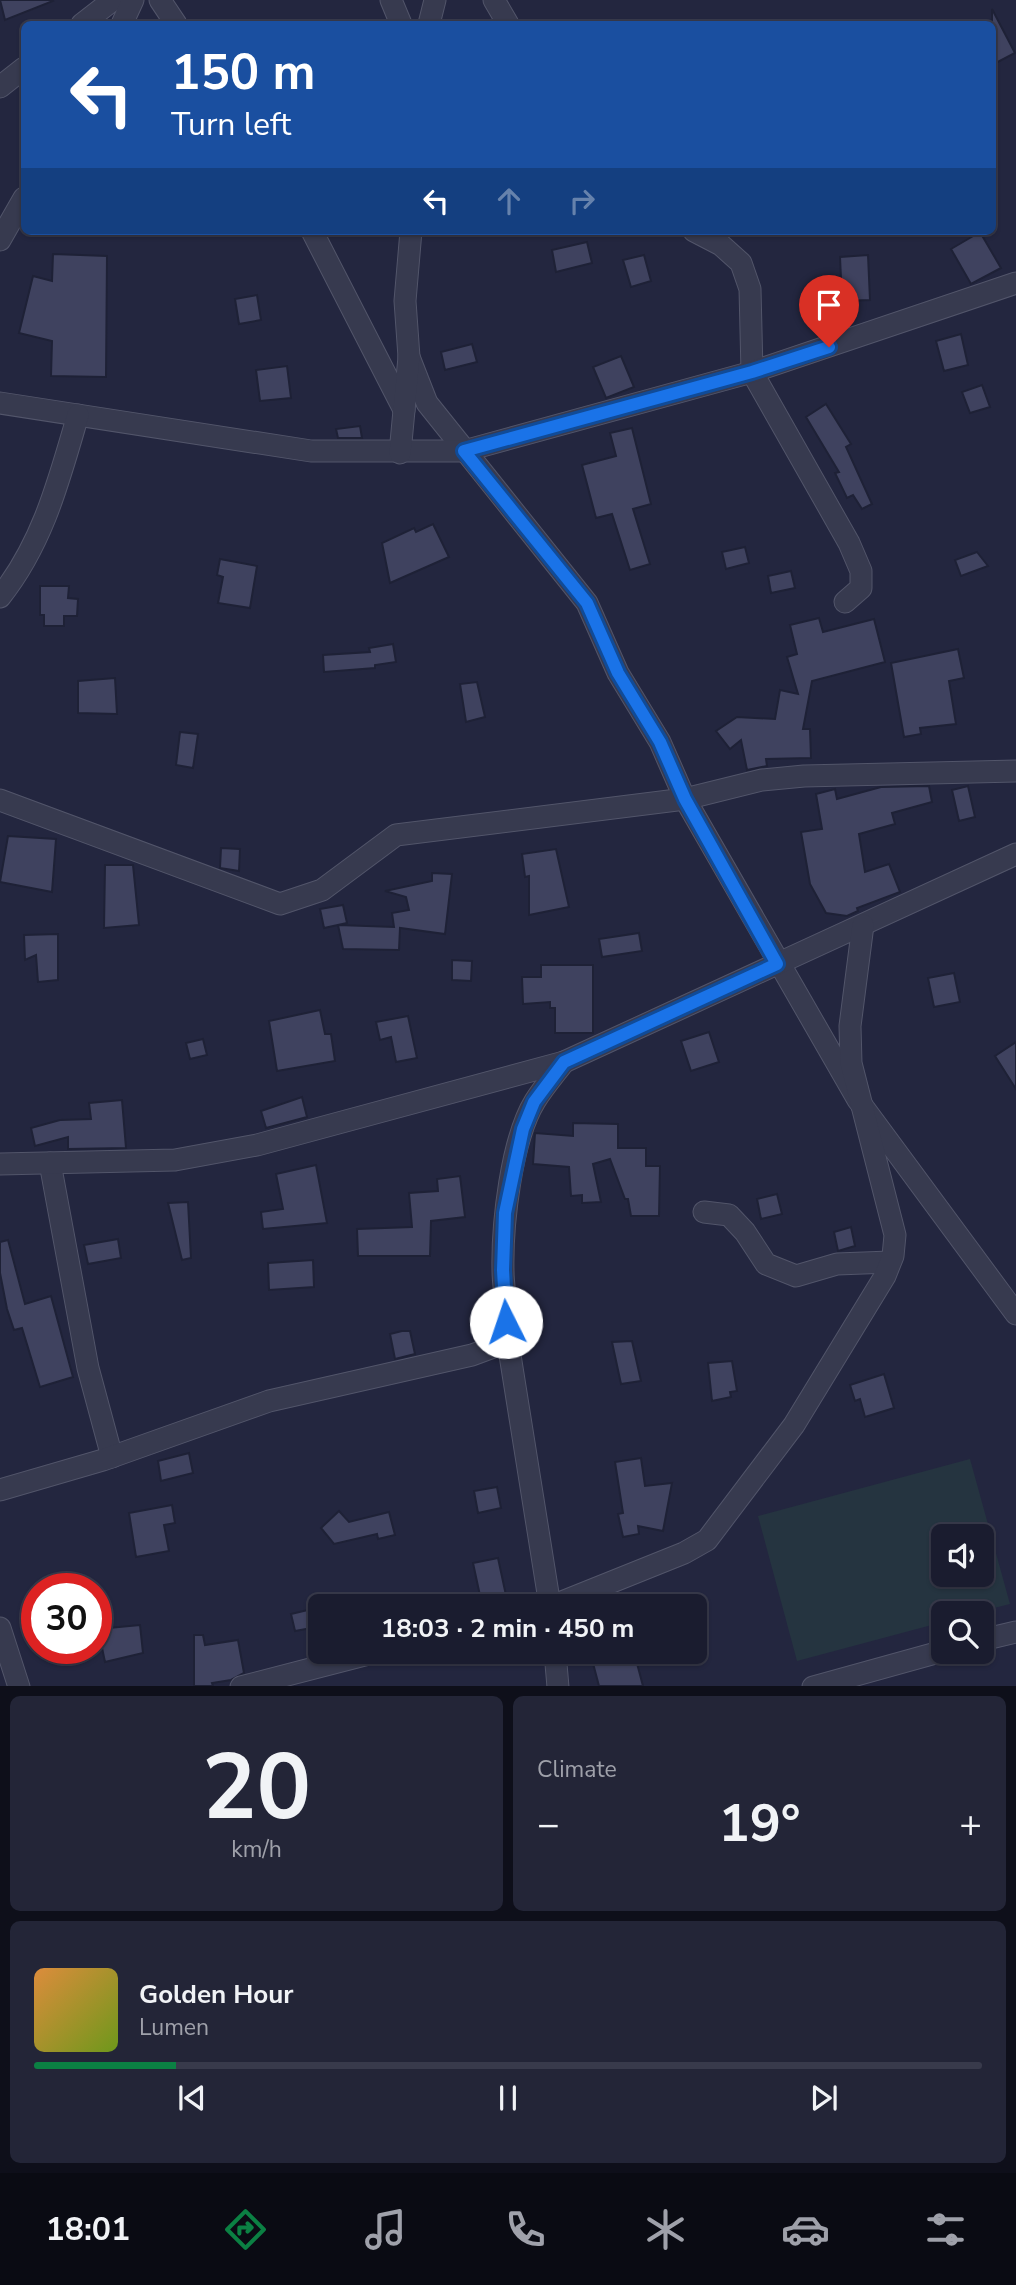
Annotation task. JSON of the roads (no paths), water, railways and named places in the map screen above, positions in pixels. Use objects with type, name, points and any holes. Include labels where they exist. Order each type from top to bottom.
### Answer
[{"type":"street","points":[[86,21],[113,0]]},
{"type":"street","points":[[123,21],[133,0]]},
{"type":"street","points":[[160,0],[174,21]]},
{"type":"street","points":[[391,0],[400,21]]},
{"type":"street","points":[[430,21],[435,0]]},
{"type":"street","points":[[494,0],[507,21]]},
{"type":"street","points":[[0,87],[21,70]]},
{"type":"street","points":[[0,240],[21,203]]},
{"type":"street","points":[[314,235],[405,412]]},
{"type":"street","points":[[400,453],[409,357],[405,301],[411,235]]},
{"type":"street","points":[[702,235],[730,250],[744,270],[750,289],[752,372],[849,543],[861,571],[861,588],[845,602]]},
{"type":"street","points":[[0,403],[310,451],[464,451],[752,372],[1016,283]]},
{"type":"street","points":[[409,357],[427,402],[587,603],[618,673],[660,742],[685,799],[777,964],[858,1100],[1016,1314]]},
{"type":"street","points":[[0,597],[21,570],[52,506],[78,415]]},
{"type":"street","points":[[0,800],[280,904],[322,890],[396,835],[685,799],[762,780],[804,776],[1016,771]]},
{"type":"street","points":[[0,1164],[175,1160],[257,1145],[564,1062],[1016,854]]},
{"type":"street","points":[[581,1594],[684,1553],[707,1540],[794,1425],[890,1262],[895,1235],[858,1100],[851,1063],[850,1026],[863,925]]},
{"type":"street","points":[[549,1594],[506,1331],[503,1270],[505,1213],[520,1141],[534,1102],[564,1062]]},
{"type":"street","points":[[50,1163],[88,1368],[112,1457]]},
{"type":"street","points":[[704,1212],[729,1215],[746,1232],[766,1264],[796,1276],[836,1264],[890,1262]]},
{"type":"street","points":[[0,1490],[112,1457],[270,1401],[491,1350],[499,1345],[506,1331]]},
{"type":"street","points":[[0,1628],[19,1686]]},
{"type":"street","points":[[994,1637],[1016,1632]]},
{"type":"street","points":[[813,1686],[931,1654]]},
{"type":"street","points":[[241,1686],[328,1664]]},
{"type":"street","points":[[556,1664],[558,1686]]}]
